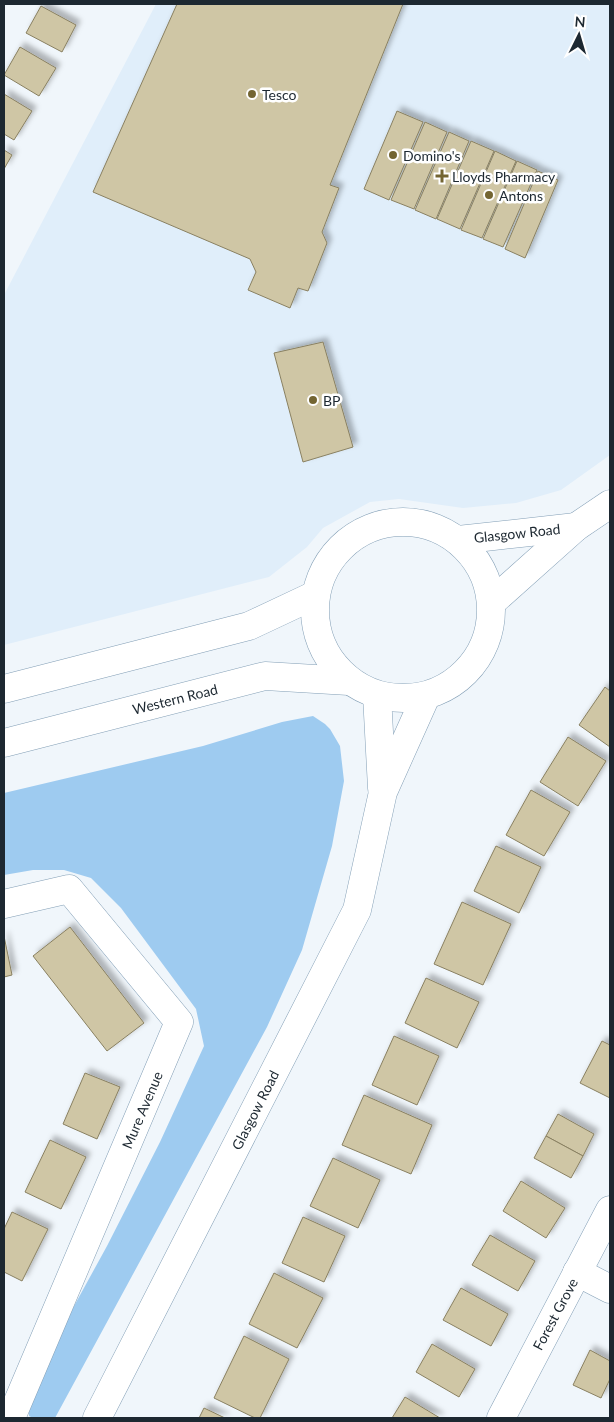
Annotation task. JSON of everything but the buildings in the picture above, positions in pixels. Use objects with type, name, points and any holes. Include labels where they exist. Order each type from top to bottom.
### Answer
[{"type":"main road","name":"Glasgow Road","points":[[492,602],[576,526],[610,504]]},
{"type":"main road","points":[[408,521],[434,527],[458,540],[475,557],[486,578],[492,602],[491,627],[482,650],[468,671],[449,686],[426,696],[402,699],[377,695],[349,681],[335,667],[324,651],[317,633],[314,614],[315,595],[329,560],[350,538],[378,525],[408,521]]},
{"type":"main road","name":"Glasgow Road","points":[[458,540],[576,526]]},
{"type":"main road","points":[[4,689],[249,626],[315,595]]},
{"type":"main road","name":"Western Road","points":[[4,743],[265,676],[349,681]]},
{"type":"main road","name":"Glasgow Road","points":[[377,695],[383,792]]},
{"type":"main road","name":"Glasgow Road","points":[[97,1418],[357,910],[383,792],[426,696]]},
{"type":"main road","name":"Mure Avenue","points":[[4,904],[69,888],[180,1022],[11,1418]]},
{"type":"main road","name":"Forest Grove","points":[[500,1418],[610,1210]]},
{"type":"main road","points":[[577,1272],[610,1289]]},
{"type":"main road","points":[[4,1414],[11,1418]]},
{"type":"shaded area","points":[[156,4],[610,4],[610,455],[561,490],[516,503],[463,508],[399,499],[370,502],[323,528],[307,547],[269,577],[4,645],[4,295]]},
{"type":"shaded area","points":[[313,716],[330,729],[340,746],[344,781],[332,846],[302,950],[267,1027],[55,1418],[33,1418],[29,1416],[29,1397],[51,1348],[107,1246],[160,1142],[204,1046],[196,1009],[121,908],[91,878],[64,870],[33,870],[4,875],[4,793],[203,746],[282,722]]},
{"type":"place","name":"Tesco","points":[[252,94]]},
{"type":"place","name":"Domino's","points":[[393,155]]},
{"type":"place","name":"Lloyds Pharmacy","points":[[442,176]]},
{"type":"place","name":"Antons","points":[[489,195]]},
{"type":"place","name":"BP","points":[[313,400]]}]
